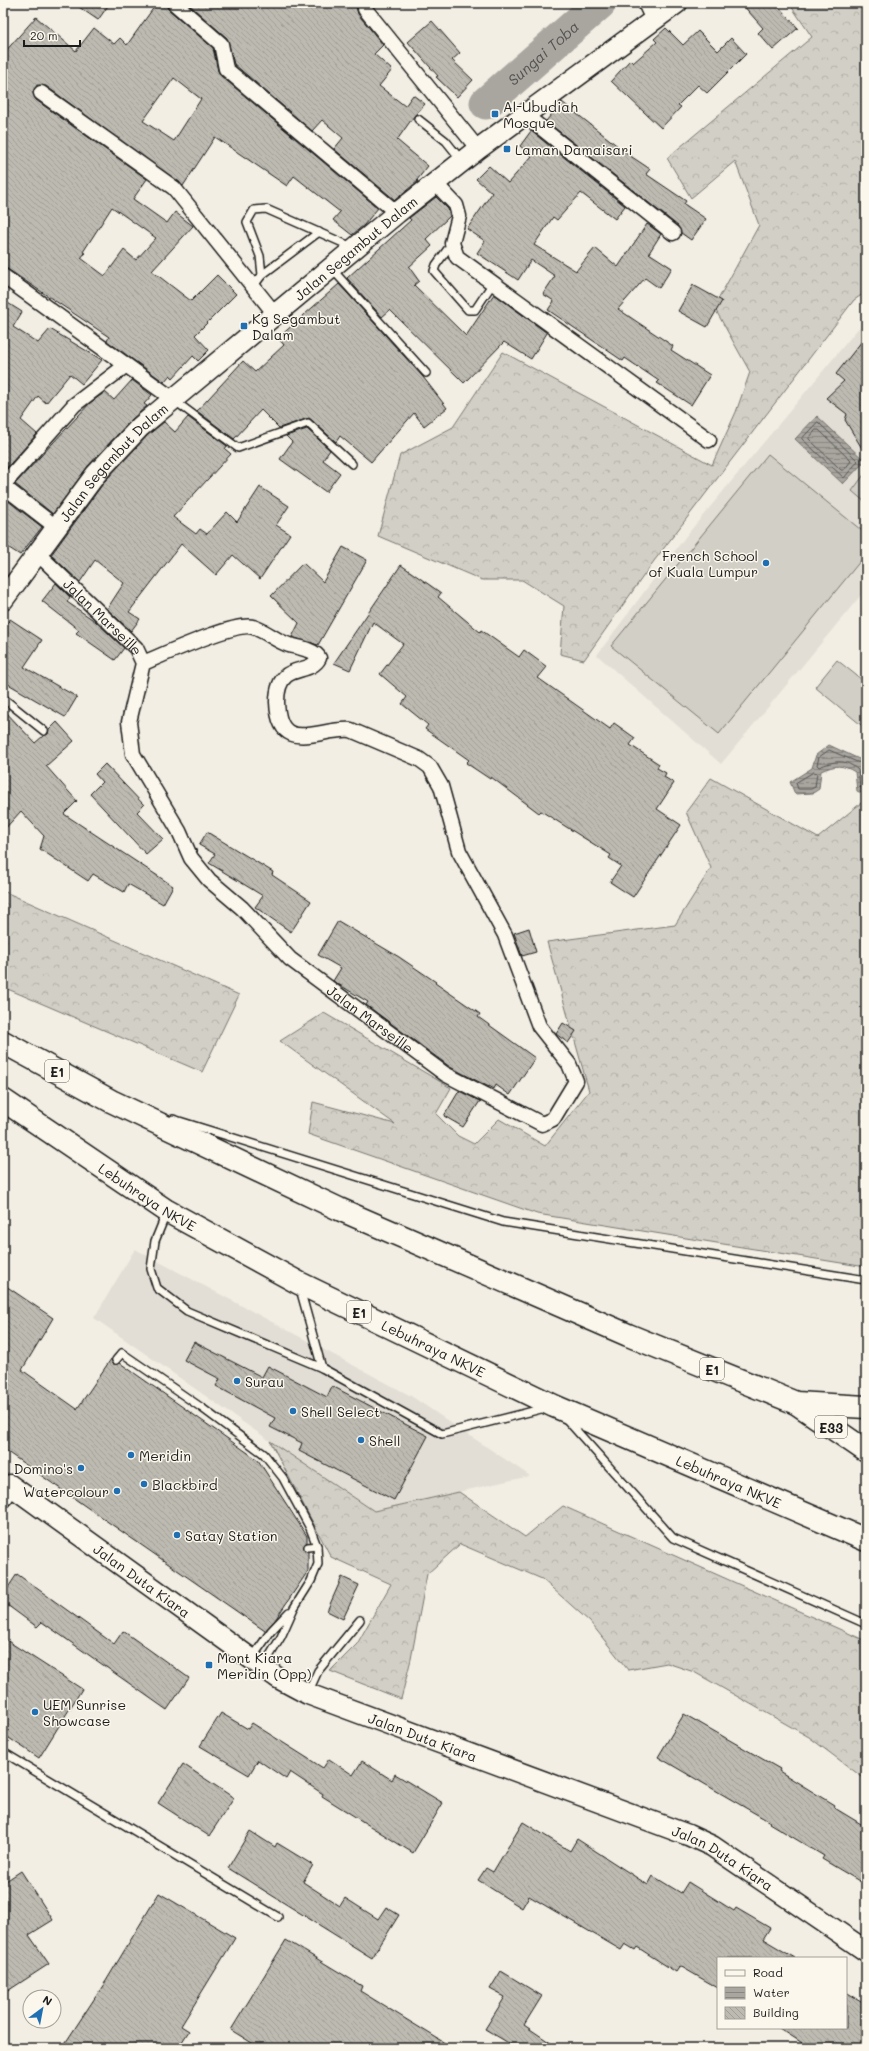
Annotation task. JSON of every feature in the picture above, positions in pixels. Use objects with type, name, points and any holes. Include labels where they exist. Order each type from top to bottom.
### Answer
[{"type":"highway","name":"E1","points":[[3,1042],[111,1101],[339,1209],[628,1335],[796,1403],[866,1407]]},
{"type":"highway","name":"Lebuhraya NKVE","points":[[3,1100],[166,1211],[299,1283],[554,1406],[866,1540]]},
{"type":"highway","name":"E33","points":[[796,1403],[866,1451]]},
{"type":"main road","name":"Jalan Segambut Dalam","points":[[3,600],[96,474],[140,427],[354,248],[470,156],[525,115],[649,11],[677,3]]},
{"type":"main road","name":"Jalan Duta Kiara","points":[[5,1487],[278,1678],[308,1694],[700,1840],[712,1846],[866,1951]]},
{"type":"street","points":[[174,3],[221,44],[226,69],[397,213]]},
{"type":"street","points":[[365,9],[470,156]]},
{"type":"street","points":[[41,93],[174,188],[275,314]]},
{"type":"street","points":[[525,115],[673,234]]},
{"type":"street","points":[[436,184],[456,205],[459,216],[452,243],[457,257],[709,440]]},
{"type":"street","points":[[3,276],[125,366],[173,399]]},
{"type":"street","points":[[56,527],[3,486],[74,405],[125,366]]},
{"type":"street","name":"Jalan Marseille","points":[[37,553],[92,608],[136,648],[143,663],[129,722],[133,754],[179,831],[191,858],[209,880],[242,908],[290,959],[445,1074],[542,1124],[552,1119],[576,1081],[569,1064],[539,1026],[505,935],[459,851],[441,786],[430,767],[419,759],[351,730],[340,729],[306,737],[293,734],[286,730],[278,718],[277,694],[282,680],[288,674],[315,664],[319,658],[318,656],[284,643],[253,626],[242,625],[220,632],[143,663]]},
{"type":"lane","points":[[418,119],[446,141],[470,156]]},
{"type":"lane","points":[[262,274],[260,256],[247,222],[254,210],[266,209],[354,248]]},
{"type":"lane","points":[[253,287],[262,274],[319,232]]},
{"type":"lane","points":[[452,243],[436,264],[434,271],[468,310],[475,310],[493,283]]},
{"type":"lane","points":[[331,268],[426,374]]},
{"type":"lane","points":[[173,399],[238,448],[308,423],[352,464]]},
{"type":"lane","points":[[3,698],[44,730]]},
{"type":"lane","points":[[111,1101],[503,1222],[866,1280]]},
{"type":"lane","points":[[166,1211],[155,1241],[150,1269],[157,1288],[187,1310],[322,1368],[442,1434],[554,1406],[674,1538],[866,1624]]},
{"type":"lane","points":[[299,1283],[322,1368]]},
{"type":"lane","points":[[116,1360],[122,1353],[202,1408],[264,1454],[284,1478],[318,1546],[318,1564],[311,1581],[294,1608],[281,1637],[257,1663]]},
{"type":"lane","points":[[308,1547],[318,1546]]},
{"type":"lane","points":[[257,1663],[271,1631],[294,1608]]},
{"type":"lane","points":[[308,1694],[318,1671],[360,1620]]},
{"type":"lane","points":[[3,1752],[278,1918]]},
{"type":"shaded area","name":"French School of Kuala Lumpur","points":[[866,319],[866,589],[721,764],[597,655],[686,536]]},
{"type":"shaded area","points":[[135,1249],[411,1396],[530,1476],[374,1511],[270,1441],[94,1318]]},
{"type":"green space","points":[[789,3],[866,3],[866,292],[854,300],[654,561],[584,660],[560,654],[564,606],[522,580],[482,580],[378,536],[400,455],[453,427],[503,352],[712,465],[736,412],[750,372],[714,307],[759,225],[735,161],[691,198],[667,158],[812,37]]},
{"type":"green space","name":"French School of Kuala Lumpur","points":[[768,454],[866,534],[866,554],[719,734],[611,646]]},
{"type":"green space","points":[[866,472],[866,503],[852,491]]},
{"type":"green space","points":[[837,660],[866,683],[866,729],[815,687]]},
{"type":"green space","points":[[711,778],[818,838],[861,803],[866,805],[866,1139],[863,1145],[866,1146],[866,1267],[537,1214],[308,1134],[313,1102],[395,1124],[280,1041],[324,1013],[451,1088],[436,1114],[458,1136],[474,1144],[499,1119],[545,1146],[589,1091],[547,942],[675,925],[711,868],[686,812]]},
{"type":"green space","points":[[3,891],[239,995],[202,1072],[3,987]]},
{"type":"green space","points":[[270,1441],[374,1511],[459,1492],[525,1537],[563,1506],[866,1641],[866,1780],[809,1737],[694,1672],[667,1663],[628,1670],[590,1622],[542,1579],[460,1544],[427,1574],[411,1659],[401,1699],[330,1671],[357,1644],[391,1584],[331,1557]]},
{"type":"water","points":[[817,416],[865,461],[843,484],[795,439]]},
{"type":"water","points":[[829,745],[859,759],[866,759],[866,795],[857,791],[855,772],[838,766],[821,771],[819,789],[813,793],[795,794],[790,782],[812,768],[816,755]]},
{"type":"building","points":[[73,3],[110,3],[98,20]]},
{"type":"building","points":[[157,3],[166,3],[168,9],[213,48],[218,71],[221,76],[378,208],[364,225],[352,235],[333,220],[340,212],[294,176],[287,186],[215,137],[183,186],[46,86],[37,85],[33,93],[36,100],[147,179],[133,199],[167,223],[175,212],[193,226],[152,271],[191,301],[217,275],[236,294],[195,335],[209,350],[198,361],[193,356],[173,378],[170,375],[164,382],[107,341],[109,337],[3,266],[3,54],[36,17],[76,51],[94,28],[114,44],[120,38],[127,45]],"holes":[[[174,78],[201,99],[174,141],[143,121]],[[112,207],[156,238],[136,260],[124,250],[105,276],[81,258],[85,253],[83,252]]]},
{"type":"building","points":[[187,3],[355,3],[358,14],[383,45],[374,54],[392,70],[379,86],[405,106],[413,95],[425,104],[414,116],[397,140],[428,166],[417,180],[418,181],[395,200],[334,149],[343,138],[322,120],[312,131],[234,64],[227,38]]},
{"type":"building","points":[[741,3],[775,3],[798,28],[773,50],[758,33],[763,28]]},
{"type":"building","points":[[432,21],[460,53],[452,60],[473,80],[457,97],[436,77],[438,76],[408,42]]},
{"type":"building","points":[[666,28],[683,45],[698,31],[718,51],[731,38],[746,54],[707,93],[698,85],[678,105],[681,107],[661,128],[611,81],[630,60],[633,63],[657,42],[654,39]]},
{"type":"building","points":[[562,102],[629,155],[650,169],[646,174],[686,201],[684,204],[706,219],[691,240],[681,233],[678,226],[546,121]]},
{"type":"building","points":[[531,131],[625,206],[615,219],[581,193],[557,220],[553,217],[534,245],[576,271],[595,248],[618,267],[647,224],[661,234],[649,253],[672,268],[659,288],[645,278],[618,309],[673,346],[671,350],[710,375],[691,405],[657,383],[659,381],[625,358],[623,361],[548,310],[554,301],[543,294],[555,276],[531,260],[518,280],[477,253],[485,241],[467,229],[492,193],[476,179],[489,166],[508,183],[532,156],[520,146]]},
{"type":"building","points":[[436,197],[448,209],[450,216],[426,239],[432,246],[409,267],[419,281],[414,285],[466,336],[494,294],[547,333],[531,359],[504,342],[464,383],[390,310],[382,317],[347,278],[411,220],[409,218]]},
{"type":"building","points":[[339,284],[423,377],[447,408],[424,426],[414,413],[371,462],[340,436],[336,442],[309,418],[279,428],[261,410],[234,439],[197,411],[243,361],[255,372],[284,345],[278,338]]},
{"type":"building","points":[[693,285],[722,301],[707,327],[678,311]]},
{"type":"building","points":[[3,300],[22,312],[13,327],[38,343],[50,329],[102,360],[82,384],[70,374],[46,403],[38,396],[21,420],[37,434],[3,472]]},
{"type":"building","points":[[866,336],[866,455],[845,420],[847,414],[826,398],[844,381],[836,374]]},
{"type":"building","points":[[132,380],[152,395],[144,404],[147,406],[132,419],[88,466],[53,514],[15,484],[90,403],[105,392],[114,400]]},
{"type":"building","points":[[188,417],[227,446],[225,449],[231,454],[173,517],[196,534],[200,529],[207,534],[227,512],[237,522],[260,487],[289,506],[276,525],[290,534],[260,579],[233,555],[216,575],[181,544],[129,612],[140,619],[131,631],[107,609],[124,583],[95,560],[80,582],[51,555],[105,481],[148,435],[164,422],[175,432]]},
{"type":"building","points":[[307,429],[330,450],[323,460],[340,473],[326,492],[280,459],[292,442],[286,436]]},
{"type":"building","points":[[3,497],[42,527],[20,555],[3,544]]},
{"type":"building","points":[[343,547],[367,560],[318,645],[292,637],[299,623],[271,596],[303,563],[323,582]]},
{"type":"building","points":[[401,565],[441,593],[438,597],[480,632],[481,630],[519,657],[524,650],[547,667],[538,678],[610,729],[614,723],[635,738],[630,745],[659,764],[657,768],[666,773],[664,777],[674,783],[657,809],[681,825],[633,897],[610,882],[621,866],[609,858],[611,855],[541,811],[539,813],[491,777],[490,779],[466,763],[469,760],[425,729],[428,725],[402,704],[407,697],[380,674],[403,644],[373,622],[350,670],[334,663]]},
{"type":"building","points":[[56,583],[70,597],[67,602],[95,621],[124,648],[115,660],[76,633],[79,630],[42,601]]},
{"type":"building","points":[[10,619],[42,640],[24,667],[77,697],[65,717],[3,681],[3,630]]},
{"type":"building","points":[[3,709],[35,743],[43,736],[48,734],[49,730],[57,722],[74,741],[46,766],[77,801],[64,814],[173,886],[163,904],[128,884],[124,892],[93,874],[88,881],[40,849],[44,836],[21,811],[3,831]]},
{"type":"building","points":[[105,764],[144,805],[137,812],[163,839],[146,854],[90,794],[102,782],[95,774]]},
{"type":"building","points":[[207,832],[273,872],[272,875],[311,901],[291,932],[255,907],[263,896],[209,863],[215,854],[199,845]]},
{"type":"building","points":[[338,921],[399,957],[436,982],[435,983],[480,1014],[478,1017],[535,1058],[510,1095],[496,1085],[494,1089],[450,1067],[366,1005],[368,1002],[333,981],[341,968],[318,955]]},
{"type":"building","points":[[529,928],[536,952],[522,956],[514,933]]},
{"type":"building","points":[[563,1023],[576,1031],[568,1043],[556,1034]]},
{"type":"building","points":[[459,1091],[480,1101],[463,1127],[444,1116]]},
{"type":"building","name":"Meridin","points":[[3,1284],[53,1318],[22,1370],[77,1409],[111,1359],[113,1364],[120,1363],[258,1460],[307,1536],[307,1542],[303,1547],[308,1552],[308,1571],[275,1620],[265,1631],[3,1449]]},
{"type":"building","name":"Shell","points":[[194,1342],[262,1377],[268,1366],[327,1397],[332,1386],[428,1436],[394,1500],[299,1451],[302,1443],[270,1427],[275,1418],[216,1386],[220,1379],[184,1360]]},
{"type":"building","points":[[17,1574],[114,1644],[123,1631],[189,1678],[167,1710],[42,1622],[37,1627],[3,1602],[3,1595]]},
{"type":"building","points":[[342,1577],[359,1585],[343,1619],[327,1611]]},
{"type":"building","name":"UEM Sunrise Showcase","points":[[3,1638],[82,1689],[39,1758],[3,1734]]},
{"type":"building","points":[[221,1713],[248,1729],[252,1723],[323,1768],[329,1759],[353,1775],[362,1761],[392,1780],[395,1774],[443,1803],[413,1853],[322,1796],[323,1794],[290,1772],[286,1779],[258,1760],[249,1775],[200,1746]]},
{"type":"building","points":[[684,1714],[780,1769],[779,1771],[866,1827],[866,1885],[822,1859],[824,1856],[769,1823],[770,1822],[658,1757]]},
{"type":"building","points":[[183,1764],[234,1798],[209,1836],[158,1803]]},
{"type":"building","points":[[523,1822],[570,1851],[577,1839],[648,1885],[653,1876],[681,1893],[688,1882],[734,1911],[736,1908],[770,1928],[763,1939],[793,1957],[717,1957],[717,1987],[680,1966],[676,1972],[637,1947],[635,1950],[625,1944],[621,1950],[529,1896],[522,1908],[478,1880],[486,1868],[493,1872]]},
{"type":"building","points":[[250,1831],[275,1847],[277,1843],[313,1865],[303,1882],[340,1906],[345,1898],[378,1919],[386,1907],[399,1915],[372,1958],[228,1868]]},
{"type":"building","points":[[21,1871],[53,1920],[29,1935],[49,1964],[3,1994],[3,1883]]},
{"type":"building","points":[[159,1893],[235,1938],[181,2026],[189,2031],[178,2048],[62,2048],[106,1981]]},
{"type":"building","points":[[286,1940],[362,1986],[360,1991],[453,2048],[260,2048],[231,2030]]},
{"type":"building","points":[[501,1971],[542,1996],[524,2025],[558,2048],[517,2048],[485,2029],[505,1997],[490,1989]]},
{"type":"building","points":[[847,1993],[866,2004],[866,2048],[810,2048],[781,2029],[847,2029]]},
{"type":"waterway","name":"Sungai Toba","points":[[486,103],[600,3]]},
{"type":"place","name":"Al-Ubudiah Mosque","points":[[495,114]]},
{"type":"place","name":"Laman Damaisari","points":[[507,149]]},
{"type":"place","name":"Kg Segambut Dalam","points":[[244,326]]},
{"type":"place","name":"French School of Kuala Lumpur","points":[[766,563]]},
{"type":"place","name":"Surau","points":[[237,1381]]},
{"type":"place","name":"Shell Select","points":[[293,1411]]},
{"type":"place","name":"Shell","points":[[361,1440]]},
{"type":"place","name":"Meridin","points":[[131,1455]]},
{"type":"place","name":"Domino's","points":[[81,1468]]},
{"type":"place","name":"Blackbird","points":[[144,1484]]},
{"type":"place","name":"Watercolour","points":[[117,1491]]},
{"type":"place","name":"Satay Station","points":[[177,1535]]},
{"type":"place","name":"Mont Kiara Meridin (Opp)","points":[[209,1665]]},
{"type":"place","name":"UEM Sunrise Showcase","points":[[35,1712]]}]
